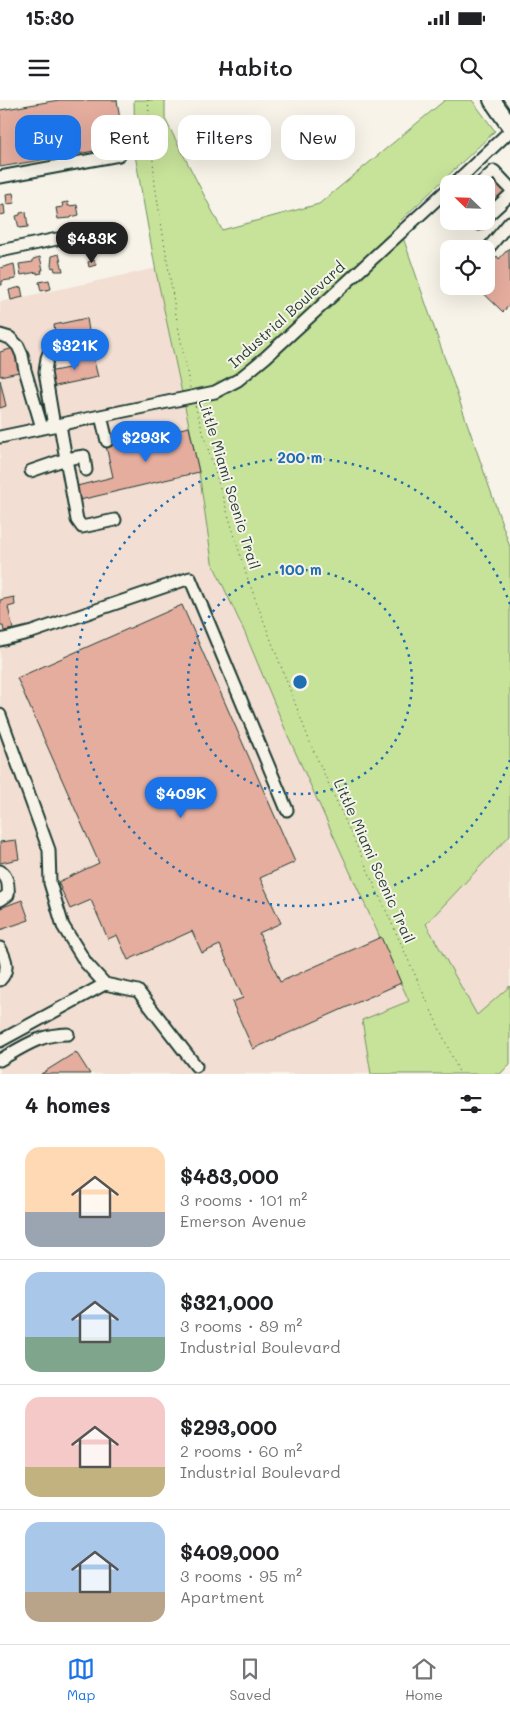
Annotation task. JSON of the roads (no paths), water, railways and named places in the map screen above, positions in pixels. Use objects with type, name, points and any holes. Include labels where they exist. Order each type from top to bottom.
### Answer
[{"type":"highway","points":[[492,100],[509,124]]},
{"type":"street","points":[[471,175],[509,124]]},
{"type":"street","points":[[0,177],[92,160]]},
{"type":"street","points":[[490,175],[494,171],[510,188]]},
{"type":"street","points":[[495,209],[510,195]]},
{"type":"street","name":"Industrial Boulevard","points":[[0,437],[215,392],[238,380],[266,357],[440,196]]},
{"type":"street","points":[[495,240],[510,222]]},
{"type":"street","points":[[0,250],[57,239]]},
{"type":"street","points":[[0,335],[10,338],[18,346],[42,428]]},
{"type":"street","points":[[53,342],[46,358],[45,372],[66,459],[77,520],[82,527],[115,520]]},
{"type":"street","points":[[101,416],[107,441]]},
{"type":"street","points":[[31,471],[66,459],[84,456],[86,470]]},
{"type":"street","points":[[0,640],[32,632],[190,578],[287,810]]},
{"type":"street","points":[[0,715],[49,850],[50,884],[63,926],[86,963],[105,984],[138,991],[196,1066]]},
{"type":"street","points":[[0,871],[7,879],[8,888],[8,895],[0,900]]},
{"type":"street","points":[[0,948],[5,957],[7,967],[6,974],[0,980]]},
{"type":"street","points":[[0,1041],[105,984]]},
{"type":"street","points":[[0,1060],[34,1041],[53,1034],[68,1034]]}]
